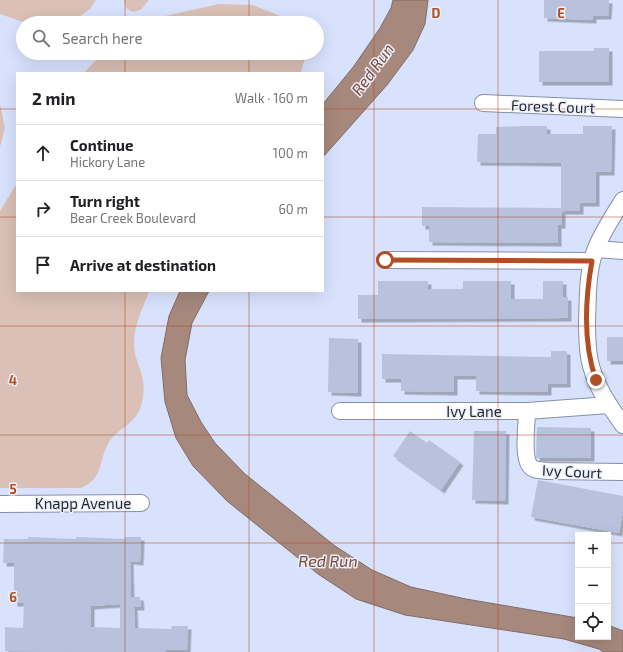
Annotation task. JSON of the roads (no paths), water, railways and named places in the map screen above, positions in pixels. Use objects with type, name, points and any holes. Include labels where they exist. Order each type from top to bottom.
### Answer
[{"type":"street","name":"Forest Court","points":[[483,103],[623,109]]},
{"type":"street","points":[[623,200],[607,226],[594,255],[589,280],[587,345],[590,366],[596,380],[609,405],[623,425]]},
{"type":"street","points":[[385,260],[594,255],[623,251]]},
{"type":"street","name":"Ivy Lane","points":[[340,411],[527,411],[609,405]]},
{"type":"street","name":"Ivy Court","points":[[527,411],[526,456],[530,466],[536,470],[623,472]]},
{"type":"street","name":"Knapp Avenue","points":[[0,504],[142,503]]},
{"type":"water","name":"Red Run","points":[[393,0],[428,0],[425,24],[413,50],[387,85],[324,156],[324,103],[354,66],[380,28],[391,8]]},
{"type":"water","name":"Red Run","points":[[180,292],[208,292],[192,323],[185,360],[187,395],[201,422],[215,443],[245,474],[335,546],[372,570],[411,587],[466,599],[575,617],[575,640],[611,640],[611,626],[623,631],[623,652],[603,652],[599,649],[564,639],[405,615],[356,599],[318,574],[227,501],[193,466],[176,438],[165,402],[161,358],[169,316]]}]
